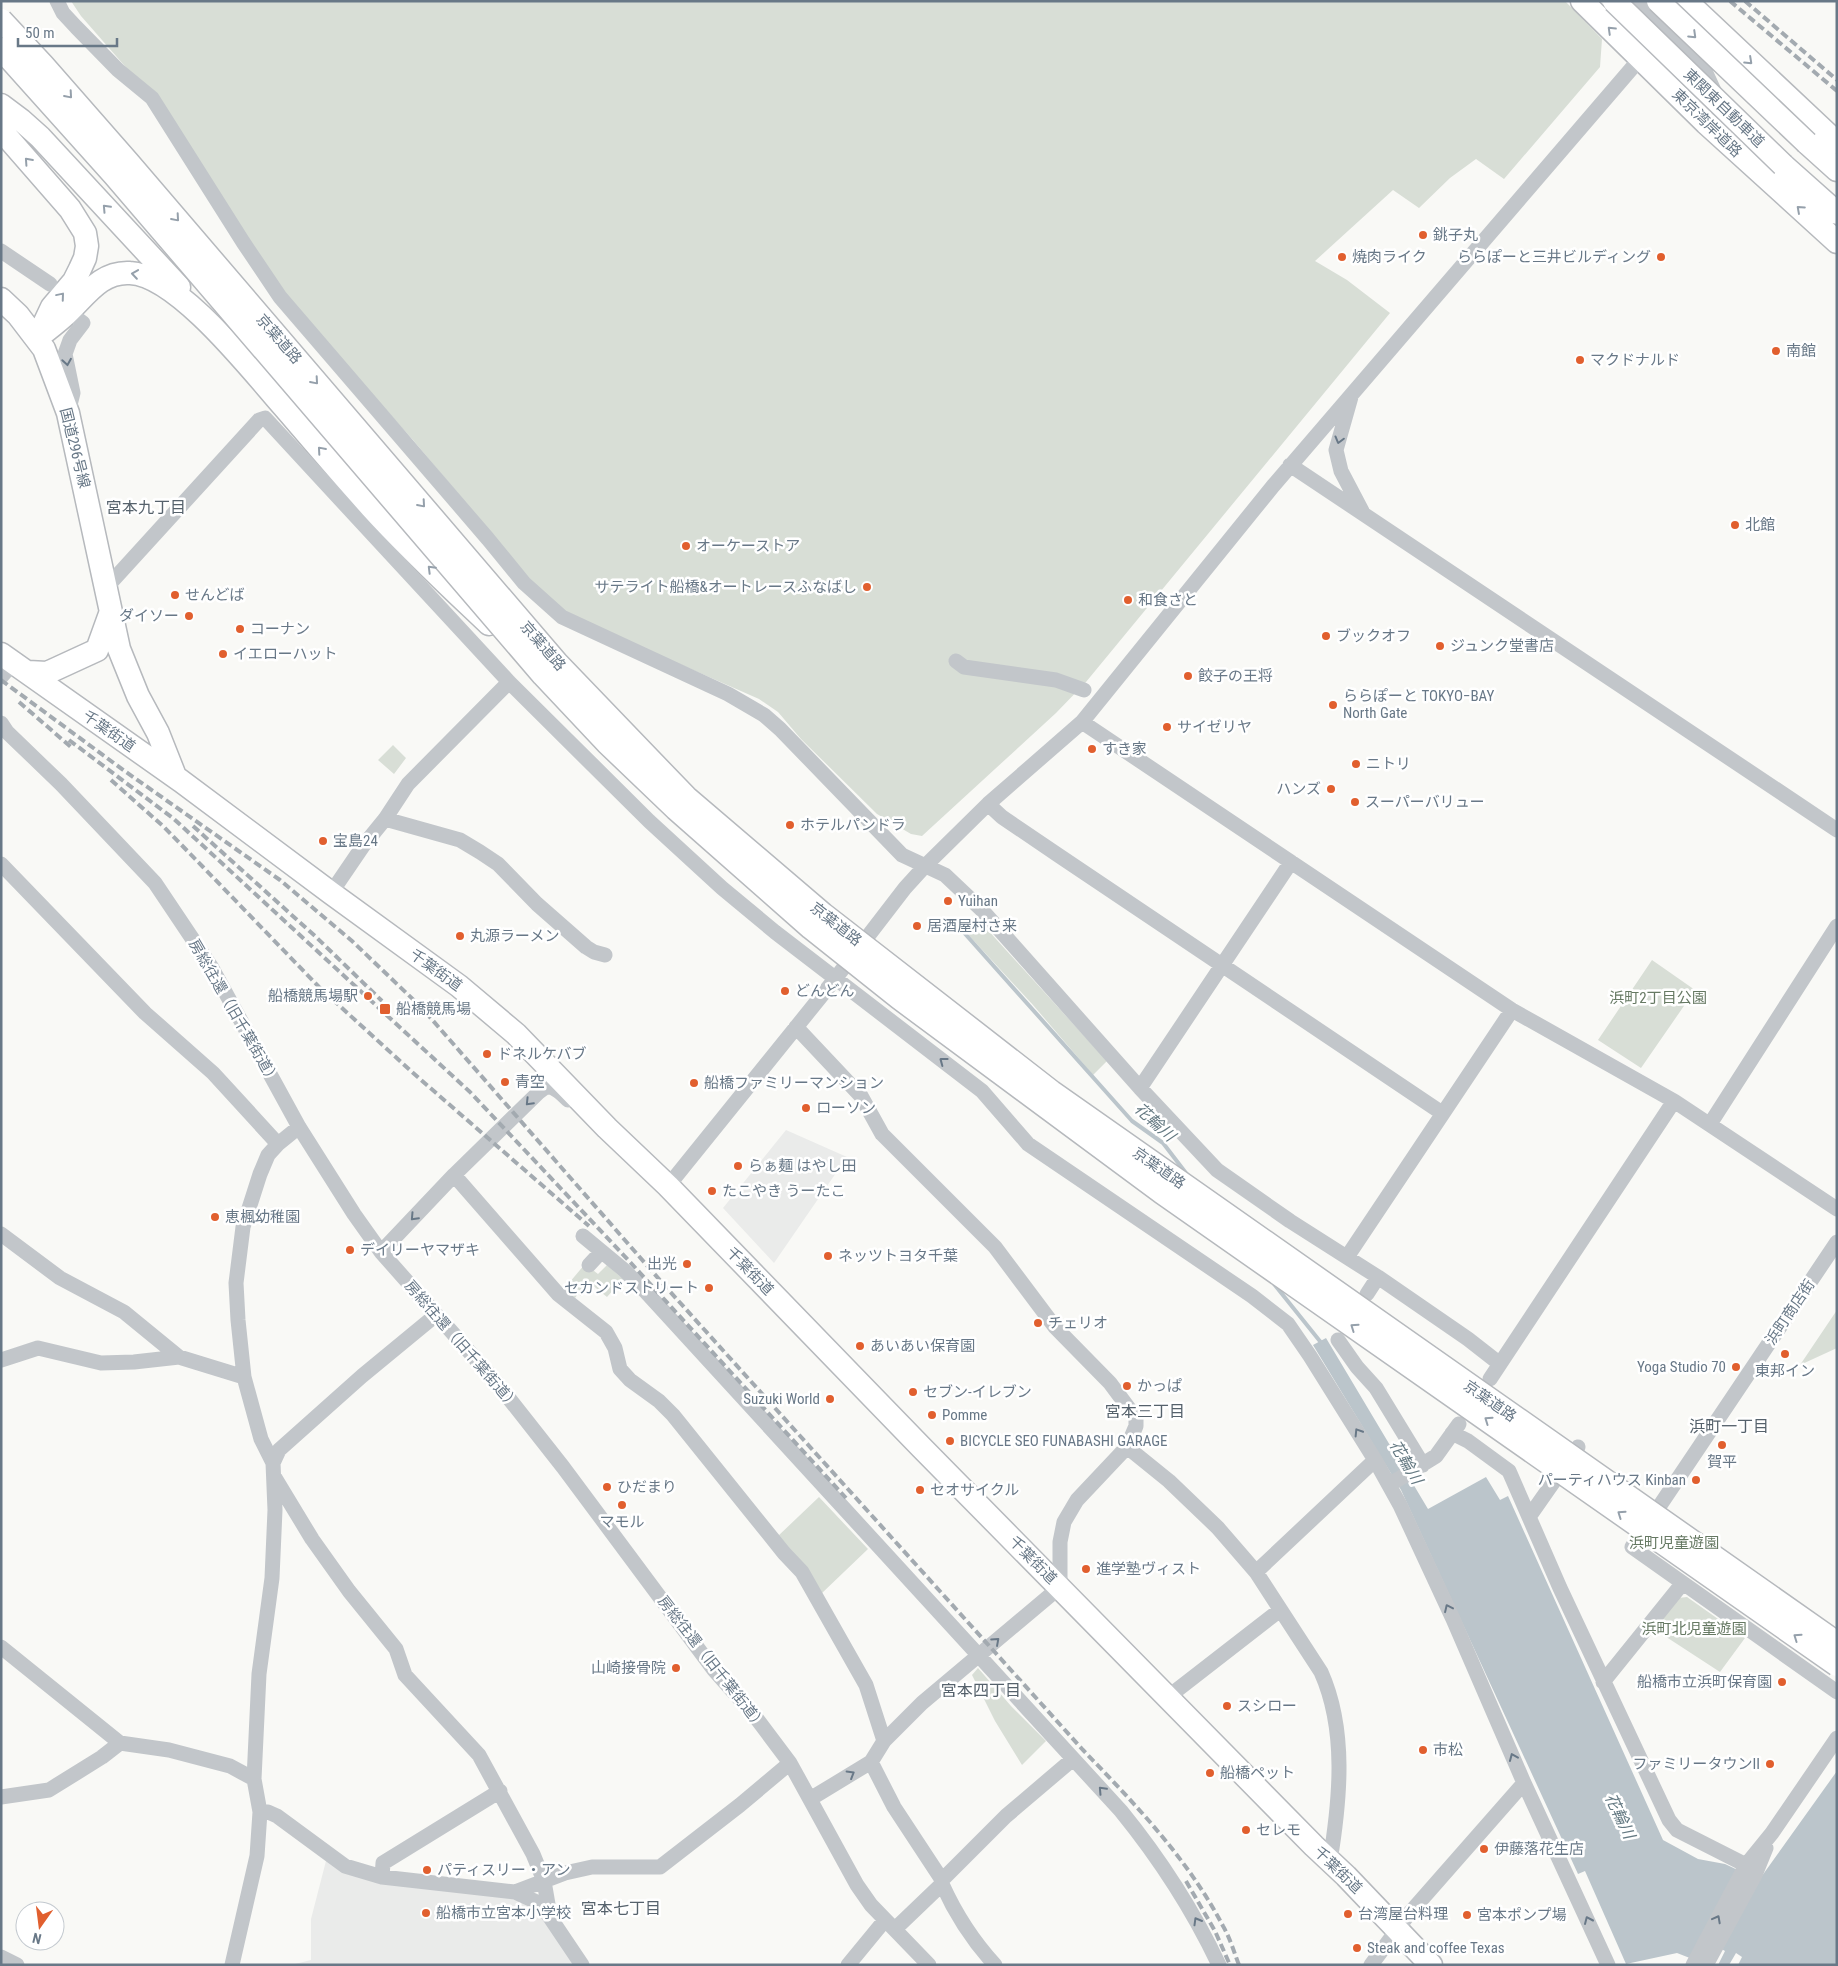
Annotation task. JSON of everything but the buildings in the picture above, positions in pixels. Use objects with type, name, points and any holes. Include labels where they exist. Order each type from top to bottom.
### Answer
[{"type":"highway","name":"東京湾岸道路","points":[[1582,1],[1640,58],[1837,242]]},
{"type":"highway","name":"東関東自動車道","points":[[1614,1],[1783,165],[1837,213]]},
{"type":"highway","name":"東関東自動車道","points":[[1658,1],[1837,170]]},
{"type":"highway","points":[[1688,2],[1837,143]]},
{"type":"highway","points":[[1,14],[43,65]]},
{"type":"highway","name":"京葉道路","points":[[1,20],[43,65],[556,662],[686,796],[744,848],[823,914],[1052,1092],[1837,1644]]},
{"type":"highway","name":"京葉道路","points":[[1,49],[114,175],[543,675],[607,743],[676,810],[811,928],[899,998],[1161,1192],[1837,1665]]},
{"type":"highway","points":[[1,106],[21,120],[66,165],[175,282],[220,336],[365,500],[412,550],[543,675]]},
{"type":"highway","points":[[1,130],[70,209],[85,233],[87,246],[85,258],[80,269],[74,281],[52,307],[37,338]]},
{"type":"highway","points":[[37,338],[64,316],[93,286],[110,276],[130,272],[144,275],[172,291],[220,336]]},
{"type":"highway","name":"国道296号線","points":[[1,299],[18,315],[44,349],[68,413],[110,614],[125,667],[158,733],[175,776]]},
{"type":"highway","points":[[11,667],[48,673],[97,650],[110,614]]},
{"type":"highway","name":"千葉街道","points":[[11,667],[175,776],[331,893],[460,986],[538,1055],[607,1128],[668,1186],[915,1441],[1398,1930],[1430,1965]]},
{"type":"street","points":[[57,1],[63,13],[118,70],[152,98],[242,242],[280,297],[524,583],[562,617],[699,680],[764,715],[780,729],[902,855],[945,875],[981,910],[1140,1088],[1217,1170],[1290,1221],[1378,1277],[1468,1339],[1500,1364]]},
{"type":"street","points":[[1635,1],[1704,69],[1725,115],[1758,148],[1783,193]]},
{"type":"street","points":[[668,1186],[835,979],[905,888],[988,804],[1082,722],[1290,465],[1688,2]]},
{"type":"street","points":[[1,252],[50,284]]},
{"type":"street","points":[[68,413],[72,393],[65,354],[70,340],[83,323],[79,320]]},
{"type":"street","points":[[1352,393],[1336,450],[1341,470],[1363,512]]},
{"type":"street","points":[[105,589],[259,420],[265,418],[509,682],[649,821],[715,882],[835,979],[982,1091],[1028,1144],[1252,1296],[1288,1324],[1391,1484],[1453,1619],[1524,1783],[1608,1965]]},
{"type":"street","points":[[1290,465],[1837,830]]},
{"type":"street","points":[[956,661],[964,667],[1056,680],[1084,690]]},
{"type":"street","points":[[331,893],[363,846],[386,818],[408,784],[509,682]]},
{"type":"street","points":[[1082,722],[1512,1010],[1674,1101],[1837,1209]]},
{"type":"street","name":"房総往還（旧千葉街道）","points":[[1,723],[7,732],[61,784],[155,883],[220,982],[299,1127],[349,1206],[382,1252],[496,1382],[563,1467],[714,1670],[754,1715],[790,1763],[857,1885],[871,1905],[929,1965]]},
{"type":"street","points":[[988,804],[1002,817],[1442,1113]]},
{"type":"street","points":[[386,818],[460,840],[480,852],[498,864],[537,904],[586,947],[594,952],[605,955]]},
{"type":"street","points":[[1140,1088],[1291,862]]},
{"type":"street","points":[[1,864],[145,1013],[213,1073],[278,1144]]},
{"type":"street","points":[[1710,1124],[1837,926]]},
{"type":"street","points":[[1346,1257],[1512,1010]]},
{"type":"street","points":[[796,1027],[861,1096],[882,1134],[995,1247],[1055,1327],[1110,1384],[1136,1418],[1136,1426],[1128,1447],[1077,1500],[1064,1522],[1060,1542],[1060,1587],[922,1703],[884,1742],[871,1762],[810,1799]]},
{"type":"street","points":[[382,1252],[454,1175],[547,1086],[558,1090],[595,1128],[607,1128]]},
{"type":"street","points":[[1490,1379],[1674,1101]]},
{"type":"street","points":[[299,1127],[278,1144],[266,1160],[243,1227],[239,1250],[236,1283],[244,1377],[261,1439],[273,1469],[312,1538],[349,1591],[396,1649],[405,1675],[479,1755],[533,1854],[544,1881],[550,1916]]},
{"type":"street","points":[[454,1175],[558,1294],[606,1332],[615,1348],[620,1369],[630,1380],[659,1401],[673,1415],[784,1553],[802,1572],[866,1685],[884,1742]]},
{"type":"street","points":[[1,1234],[60,1278],[124,1312],[179,1357],[244,1377]]},
{"type":"street","points":[[584,1236],[624,1270],[666,1313],[1121,1811],[1147,1844],[1181,1894],[1206,1937],[1219,1965]]},
{"type":"street","name":"浜町商店街","points":[[1682,1584],[1632,1547],[1837,1242]]},
{"type":"street","points":[[589,1264],[601,1252]]},
{"type":"street","points":[[1367,1294],[1378,1277]]},
{"type":"street","points":[[232,1965],[257,1856],[260,1812],[254,1779],[259,1674],[272,1578],[275,1510],[273,1469],[279,1450],[436,1315]]},
{"type":"street","points":[[1338,1340],[1357,1367],[1376,1388],[1419,1468]]},
{"type":"street","points":[[1,1360],[38,1348],[101,1363],[134,1362],[179,1357]]},
{"type":"street","points":[[1391,1484],[1436,1456],[1456,1429],[1468,1441],[1509,1471],[1603,1682],[1669,1820],[1677,1830],[1748,1869]]},
{"type":"street","points":[[1128,1447],[1169,1481],[1218,1528],[1256,1572],[1324,1680],[1338,1738],[1338,1797],[1330,1861]]},
{"type":"street","points":[[1529,1517],[1578,1447]]},
{"type":"street","points":[[1256,1572],[1375,1460]]},
{"type":"street","points":[[1603,1682],[1682,1584],[1837,1692]]},
{"type":"street","points":[[1168,1697],[1280,1610]]},
{"type":"street","points":[[1,1647],[120,1743],[169,1750],[230,1766],[254,1779]]},
{"type":"street","points":[[1698,1964],[1748,1869],[1837,1738]]},
{"type":"street","points":[[1,1797],[48,1790],[102,1757],[120,1743]]},
{"type":"street","points":[[848,1965],[890,1924],[942,1882],[1006,1816],[1072,1759]]},
{"type":"street","points":[[871,1762],[894,1807],[942,1882],[955,1913],[979,1948],[995,1965]]},
{"type":"street","points":[[515,1892],[565,1873],[592,1867],[660,1867],[740,1805],[790,1763]]},
{"type":"street","points":[[1371,1965],[1408,1915],[1524,1783]]},
{"type":"street","points":[[382,1877],[383,1863],[500,1791]]},
{"type":"street","points":[[260,1812],[268,1812],[277,1816],[345,1866],[382,1877],[515,1892],[541,1904],[582,1965]]},
{"type":"street","points":[[1,1956],[17,1965]]},
{"type":"shaded area","points":[[786,1130],[847,1157],[774,1263],[723,1208]]},
{"type":"shaded area","name":"船橋市立宮本小学校","points":[[327,1857],[342,1869],[513,1896],[536,1908],[576,1965],[291,1965],[311,1960],[311,1919]]},
{"type":"green space","points":[[71,1],[1565,1],[1602,39],[1600,67],[1504,179],[1476,159],[1450,178],[1419,208],[1393,190],[1315,261],[1347,280],[1390,313],[1086,682],[1056,713],[922,836],[911,834],[877,814],[801,739],[778,712],[759,699],[582,621],[562,610],[538,589],[413,440],[301,315],[130,72],[81,16]]},
{"type":"green space","points":[[393,745],[406,758],[394,774],[378,760]]},
{"type":"green space","points":[[976,917],[1107,1061],[1093,1075],[1033,1005],[963,929]]},
{"type":"green space","name":"浜町2丁目公園","points":[[1652,960],[1695,990],[1641,1068],[1598,1040]]},
{"type":"green space","points":[[585,1264],[598,1274],[607,1265],[623,1279],[607,1297],[591,1284],[581,1296],[578,1294],[575,1298],[564,1289]]},
{"type":"green space","points":[[1837,1310],[1837,1348],[1800,1365]]},
{"type":"green space","points":[[819,1497],[868,1549],[821,1594],[777,1537]]},
{"type":"green space","name":"浜町北児童遊園","points":[[1687,1597],[1745,1638],[1720,1672],[1654,1629],[1678,1598]]},
{"type":"green space","points":[[978,1668],[1011,1706],[1046,1741],[1022,1765],[995,1721],[972,1675]]},
{"type":"water","points":[[1326,1338],[1428,1509],[1486,1477],[1500,1500],[1508,1496],[1663,1840],[1698,1859],[1725,1864],[1759,1880],[1837,1771],[1837,1965],[1738,1965],[1742,1957],[1736,1953],[1729,1965],[1718,1965],[1725,1951],[1720,1948],[1700,1962],[1677,1953],[1626,1964],[1585,1871],[1578,1874],[1401,1490],[1313,1345]]},
{"type":"waterway","name":"花輪川","points":[[959,927],[1132,1121],[1163,1143],[1189,1177]]},
{"type":"waterway","name":"花輪川","points":[[1274,1284],[1323,1345]]},
{"type":"railway","points":[[1730,1],[1837,91]]},
{"type":"railway","points":[[1745,1],[1837,80]]},
{"type":"railway","points":[[1,680],[126,772],[280,880],[352,941],[421,1007],[665,1286],[1159,1833],[1194,1878],[1209,1901],[1228,1935],[1239,1965]]},
{"type":"railway","points":[[19,702],[72,748]]},
{"type":"railway","points":[[69,740],[174,819],[470,1092],[630,1262],[846,1498]]},
{"type":"railway","points":[[111,780],[164,827],[319,987],[412,1072],[589,1226]]},
{"type":"railway","points":[[193,826],[315,936],[382,1001]]},
{"type":"railway","points":[[1186,1881],[1215,1931],[1230,1965]]},
{"type":"place","name":"銚子丸","points":[[1423,235]]},
{"type":"place","name":"焼肉ライク","points":[[1342,257]]},
{"type":"place","name":"ららぽーと三井ビルディング","points":[[1661,257]]},
{"type":"place","name":"南館","points":[[1776,351]]},
{"type":"place","name":"マクドナルド","points":[[1580,360]]},
{"type":"place","name":"北館","points":[[1735,525]]},
{"type":"place","name":"オーケーストア","points":[[686,546]]},
{"type":"place","name":"サテライト船橋&オートレースふなばし","points":[[867,587]]},
{"type":"place","name":"せんどば","points":[[175,595]]},
{"type":"place","name":"和食さと","points":[[1128,600]]},
{"type":"place","name":"ダイソー","points":[[189,616]]},
{"type":"place","name":"コーナン","points":[[240,629]]},
{"type":"place","name":"ブックオフ","points":[[1326,636]]},
{"type":"place","name":"ジュンク堂書店","points":[[1440,646]]},
{"type":"place","name":"イエローハット","points":[[223,654]]},
{"type":"place","name":"餃子の王将","points":[[1188,676]]},
{"type":"place","name":"ららぽーと TOKYO−BAY North Gate","points":[[1333,705]]},
{"type":"place","name":"サイゼリヤ","points":[[1167,727]]},
{"type":"place","name":"すき家","points":[[1092,749]]},
{"type":"place","name":"ニトリ","points":[[1356,764]]},
{"type":"place","name":"ハンズ","points":[[1331,789]]},
{"type":"place","name":"スーパーバリュー","points":[[1355,802]]},
{"type":"place","name":"ホテルパンドラ","points":[[790,825]]},
{"type":"place","name":"宝島24","points":[[323,841]]},
{"type":"place","name":"Yuihan","points":[[948,901]]},
{"type":"place","name":"居酒屋村さ来","points":[[917,926]]},
{"type":"place","name":"丸源ラーメン","points":[[460,936]]},
{"type":"place","name":"どんどん","points":[[785,991]]},
{"type":"place","name":"船橋競馬場駅","points":[[368,996]]},
{"type":"place","name":"船橋競馬場","points":[[385,1009]]},
{"type":"place","name":"ドネルケバブ","points":[[487,1054]]},
{"type":"place","name":"青空","points":[[505,1082]]},
{"type":"place","name":"船橋ファミリーマンション","points":[[694,1083]]},
{"type":"place","name":"ローソン","points":[[806,1108]]},
{"type":"place","name":"らぁ麺 はやし田","points":[[738,1166]]},
{"type":"place","name":"たこやき うーたこ","points":[[712,1191]]},
{"type":"place","name":"恵楓幼稚園","points":[[215,1217]]},
{"type":"place","name":"デイリーヤマザキ","points":[[350,1250]]},
{"type":"place","name":"ネッツトヨタ千葉","points":[[828,1256]]},
{"type":"place","name":"出光","points":[[687,1264]]},
{"type":"place","name":"セカンドストリート","points":[[709,1288]]},
{"type":"place","name":"チェリオ","points":[[1038,1323]]},
{"type":"place","name":"あいあい保育園","points":[[860,1346]]},
{"type":"place","name":"東邦イン","points":[[1785,1354]]},
{"type":"place","name":"Yoga Studio 70","points":[[1736,1367]]},
{"type":"place","name":"かっぱ","points":[[1127,1386]]},
{"type":"place","name":"セブン-イレブン","points":[[913,1392]]},
{"type":"place","name":"Suzuki World","points":[[830,1399]]},
{"type":"place","name":"Pomme","points":[[932,1415]]},
{"type":"place","name":"BICYCLE SEO FUNABASHI GARAGE","points":[[950,1441]]},
{"type":"place","name":"賀平","points":[[1722,1445]]},
{"type":"place","name":"パーティハウス Kinban","points":[[1696,1480]]},
{"type":"place","name":"ひだまり","points":[[607,1487]]},
{"type":"place","name":"セオサイクル","points":[[920,1490]]},
{"type":"place","name":"マモル","points":[[622,1505]]},
{"type":"place","name":"進学塾ヴィスト","points":[[1086,1569]]},
{"type":"place","name":"山崎接骨院","points":[[676,1668]]},
{"type":"place","name":"船橋市立浜町保育園","points":[[1782,1682]]},
{"type":"place","name":"スシロー","points":[[1227,1706]]},
{"type":"place","name":"市松","points":[[1423,1750]]},
{"type":"place","name":"ファミリータウンII","points":[[1770,1764]]},
{"type":"place","name":"船橋ペット","points":[[1210,1773]]},
{"type":"place","name":"セレモ","points":[[1246,1830]]},
{"type":"place","name":"伊藤落花生店","points":[[1484,1849]]},
{"type":"place","name":"パティスリー・アン","points":[[427,1870]]},
{"type":"place","name":"船橋市立宮本小学校","points":[[426,1913]]},
{"type":"place","name":"台湾屋台料理","points":[[1348,1914]]},
{"type":"place","name":"宮本ポンプ場","points":[[1467,1915]]},
{"type":"place","name":"Steak and coffee Texas","points":[[1357,1948]]},
{"type":"district","name":"宮本九丁目","points":[[146,507]]},
{"type":"district","name":"宮本三丁目","points":[[1145,1411]]},
{"type":"district","name":"浜町一丁目","points":[[1729,1426]]},
{"type":"district","name":"宮本四丁目","points":[[981,1690]]},
{"type":"district","name":"宮本七丁目","points":[[621,1908]]},
{"type":"park label","name":"浜町児童遊園","points":[[1674,1543]]}]
